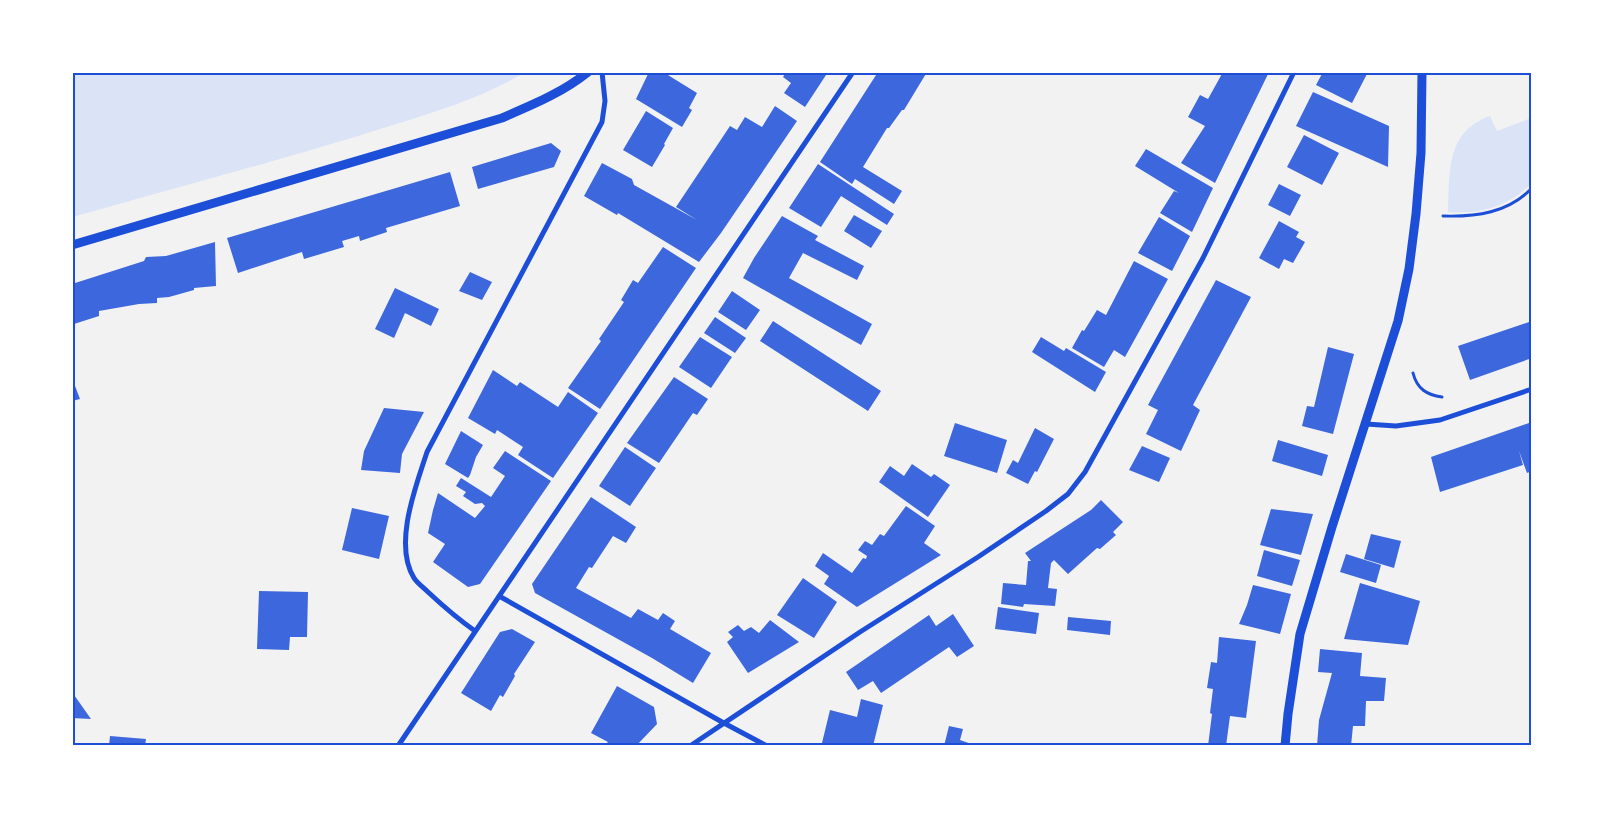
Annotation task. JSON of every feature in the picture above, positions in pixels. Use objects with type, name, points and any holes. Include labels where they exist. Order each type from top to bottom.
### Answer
[{"type":"street","points":[[72,245],[502,118],[556,94],[577,82],[588,72]]},
{"type":"street","points":[[475,631],[451,613],[414,579],[406,556],[407,526],[413,494],[427,452],[602,122],[606,101],[602,72]]},
{"type":"street","points":[[398,746],[853,72]]},
{"type":"street","points":[[690,746],[722,722],[978,557],[1068,494],[1085,472],[1203,258],[1294,72]]},
{"type":"street","points":[[1285,746],[1300,634],[1398,321],[1409,269],[1417,206],[1422,72]]},
{"type":"street","points":[[1366,424],[1396,426],[1440,420],[1532,389]]},
{"type":"street","points":[[499,596],[767,746]]},
{"type":"path","points":[[1443,216],[1473,216],[1495,211],[1510,205],[1532,188]]},
{"type":"path","points":[[1413,373],[1415,380],[1422,390],[1429,395],[1442,397]]},
{"type":"shaded area","points":[[73,72],[524,73],[484,93],[422,116],[287,157],[73,217]]},
{"type":"shaded area","points":[[1490,116],[1497,131],[1531,118],[1531,184],[1513,198],[1493,207],[1471,212],[1448,212],[1450,169],[1457,143],[1475,123]]},
{"type":"building","points":[[649,72],[663,72],[697,93],[689,108],[692,110],[682,127],[636,99]]},
{"type":"building","points":[[786,72],[828,72],[805,107],[784,93],[791,83],[783,77]]},
{"type":"building","points":[[878,72],[927,72],[904,110],[887,128],[863,167],[902,191],[894,204],[855,179],[852,184],[820,162]]},
{"type":"building","points":[[1223,72],[1227,74],[1228,72],[1269,72],[1215,183],[1181,163],[1205,126],[1188,117],[1200,95],[1208,99]]},
{"type":"building","points":[[1323,72],[1368,72],[1352,103],[1316,85]]},
{"type":"building","points":[[1313,92],[1389,126],[1388,167],[1296,126]]},
{"type":"building","points":[[775,106],[797,121],[721,233],[699,262],[618,213],[617,215],[584,196],[602,163],[632,179],[634,185],[697,220],[676,207],[730,126],[737,130],[745,117],[762,127]]},
{"type":"building","points":[[646,111],[673,128],[652,167],[623,150]]},
{"type":"building","points":[[1304,135],[1339,153],[1322,185],[1287,167]]},
{"type":"building","points":[[551,143],[561,151],[554,167],[478,189],[472,167]]},
{"type":"building","points":[[1146,149],[1213,188],[1192,232],[1160,213],[1174,191],[1179,193],[1135,166]]},
{"type":"building","points":[[818,164],[894,214],[887,225],[841,196],[821,227],[789,208]]},
{"type":"building","points":[[450,172],[460,206],[386,228],[387,232],[360,241],[359,236],[342,241],[344,247],[304,259],[302,252],[238,273],[227,238]]},
{"type":"building","points":[[1279,184],[1301,195],[1290,216],[1268,205]]},
{"type":"building","points":[[854,215],[882,231],[871,248],[844,231]]},
{"type":"building","points":[[782,216],[818,236],[815,240],[864,266],[857,280],[803,253],[789,278],[872,324],[861,345],[743,278]]},
{"type":"building","points":[[1159,217],[1190,236],[1172,271],[1138,253]]},
{"type":"building","points":[[1279,221],[1299,232],[1296,237],[1305,242],[1293,263],[1284,259],[1279,269],[1259,258]]},
{"type":"building","points":[[215,242],[216,286],[194,288],[194,290],[169,297],[157,298],[157,303],[99,311],[99,316],[74,324],[72,319],[72,284],[144,261],[146,257],[166,256]]},
{"type":"building","points":[[663,247],[696,268],[600,409],[568,388],[601,341],[599,339],[624,302],[621,300],[633,280],[638,283]]},
{"type":"building","points":[[1134,261],[1168,279],[1125,357],[1114,350],[1104,367],[1072,348],[1082,330],[1084,331],[1097,310],[1106,315]]},
{"type":"building","points":[[470,272],[492,282],[482,300],[459,291]]},
{"type":"building","points":[[1216,280],[1251,297],[1193,405],[1200,410],[1181,451],[1146,434],[1158,410],[1148,405]]},
{"type":"building","points":[[395,288],[439,309],[431,326],[405,313],[394,338],[375,329]]},
{"type":"building","points":[[732,291],[760,310],[746,330],[718,312]]},
{"type":"building","points":[[715,317],[746,338],[735,353],[704,333]]},
{"type":"building","points":[[773,321],[881,391],[868,411],[760,341]]},
{"type":"building","points":[[1532,321],[1532,358],[1470,380],[1458,346]]},
{"type":"building","points":[[700,337],[732,357],[711,388],[679,367]]},
{"type":"building","points":[[1041,337],[1064,351],[1066,348],[1106,372],[1095,392],[1032,352]]},
{"type":"building","points":[[1328,347],[1354,354],[1333,434],[1302,426],[1307,406],[1314,407]]},
{"type":"building","points":[[493,370],[517,386],[520,382],[558,407],[568,392],[598,413],[553,478],[518,455],[523,447],[497,430],[495,434],[468,418]]},
{"type":"building","points":[[674,377],[708,399],[697,415],[693,413],[659,463],[627,443]]},
{"type":"building","points":[[72,378],[80,399],[72,401]]},
{"type":"building","points":[[384,408],[424,412],[402,454],[400,473],[361,470],[364,451]]},
{"type":"building","points":[[1532,422],[1532,471],[1527,473],[1519,451],[1523,465],[1440,492],[1431,457]]},
{"type":"building","points":[[955,423],[1007,440],[997,473],[944,456]]},
{"type":"building","points":[[1035,428],[1054,439],[1037,472],[1035,471],[1028,484],[1006,473],[1013,460],[1018,463]]},
{"type":"building","points":[[461,431],[483,445],[468,478],[445,464]]},
{"type":"building","points":[[1278,440],[1328,455],[1322,476],[1272,461]]},
{"type":"building","points":[[1142,446],[1170,458],[1159,482],[1129,470]]},
{"type":"building","points":[[625,447],[656,468],[630,506],[599,486]]},
{"type":"building","points":[[505,451],[551,481],[480,584],[468,587],[433,562],[445,544],[428,533],[433,510],[438,493],[475,518],[485,506],[482,503],[475,504],[463,496],[466,492],[456,486],[461,478],[491,497],[505,476],[493,468]]},
{"type":"building","points":[[912,464],[931,477],[934,474],[950,485],[928,517],[879,482],[890,466],[904,476]]},
{"type":"building","points":[[591,497],[636,527],[626,543],[613,536],[592,568],[589,567],[576,588],[631,618],[638,609],[658,620],[663,613],[675,621],[670,629],[711,653],[693,683],[535,593],[532,584]]},
{"type":"building","points":[[1101,500],[1123,522],[1113,532],[1116,535],[1100,549],[1097,548],[1068,574],[1054,560],[1051,563],[1048,588],[1057,589],[1055,606],[1024,604],[1023,607],[1001,604],[1003,583],[1026,585],[1028,561],[1031,561],[1025,553],[1091,510]]},
{"type":"building","points":[[906,506],[935,526],[924,543],[941,555],[857,607],[824,584],[829,576],[815,566],[823,553],[852,573],[863,558],[866,559],[867,556],[858,550],[865,541],[872,545],[880,534],[884,536]]},
{"type":"building","points":[[352,508],[389,516],[379,559],[342,550]]},
{"type":"building","points":[[1271,509],[1313,514],[1301,555],[1260,545]]},
{"type":"building","points":[[1371,534],[1401,541],[1394,568],[1364,559]]},
{"type":"building","points":[[1264,550],[1300,560],[1292,586],[1257,576]]},
{"type":"building","points":[[1346,554],[1381,565],[1376,583],[1340,572]]},
{"type":"building","points":[[803,578],[837,602],[814,638],[777,615]]},
{"type":"building","points":[[1360,583],[1420,601],[1408,645],[1344,639]]},
{"type":"building","points":[[1253,585],[1291,594],[1280,634],[1239,624]]},
{"type":"building","points":[[259,591],[308,592],[307,637],[290,637],[289,650],[257,649]]},
{"type":"building","points":[[998,607],[1039,613],[1036,634],[995,629]]},
{"type":"building","points":[[953,614],[974,646],[957,657],[949,647],[881,693],[873,681],[858,690],[846,672],[929,615],[936,626]]},
{"type":"building","points":[[1068,617],[1111,621],[1110,635],[1067,630]]},
{"type":"building","points":[[770,620],[799,642],[748,673],[727,642],[733,637],[728,632],[738,625],[744,631],[751,627],[759,633]]},
{"type":"building","points":[[512,629],[535,642],[514,674],[515,676],[503,697],[500,695],[491,711],[461,693],[500,632]]},
{"type":"building","points":[[1219,637],[1256,641],[1246,718],[1230,716],[1226,746],[1208,746],[1213,689],[1207,688],[1211,662],[1217,663]]},
{"type":"building","points":[[1320,649],[1362,653],[1360,676],[1386,678],[1384,701],[1366,701],[1365,726],[1353,726],[1351,746],[1317,746],[1319,720],[1332,673],[1318,672]]},
{"type":"building","points":[[617,686],[654,707],[657,724],[636,746],[604,746],[608,742],[591,733]]},
{"type":"building","points":[[72,692],[91,719],[72,718]]},
{"type":"building","points":[[861,699],[883,705],[873,746],[829,746],[822,743],[830,710],[857,717]]},
{"type":"building","points":[[949,726],[963,729],[960,740],[977,746],[944,746]]},
{"type":"building","points":[[110,736],[146,739],[145,746],[109,746]]}]
